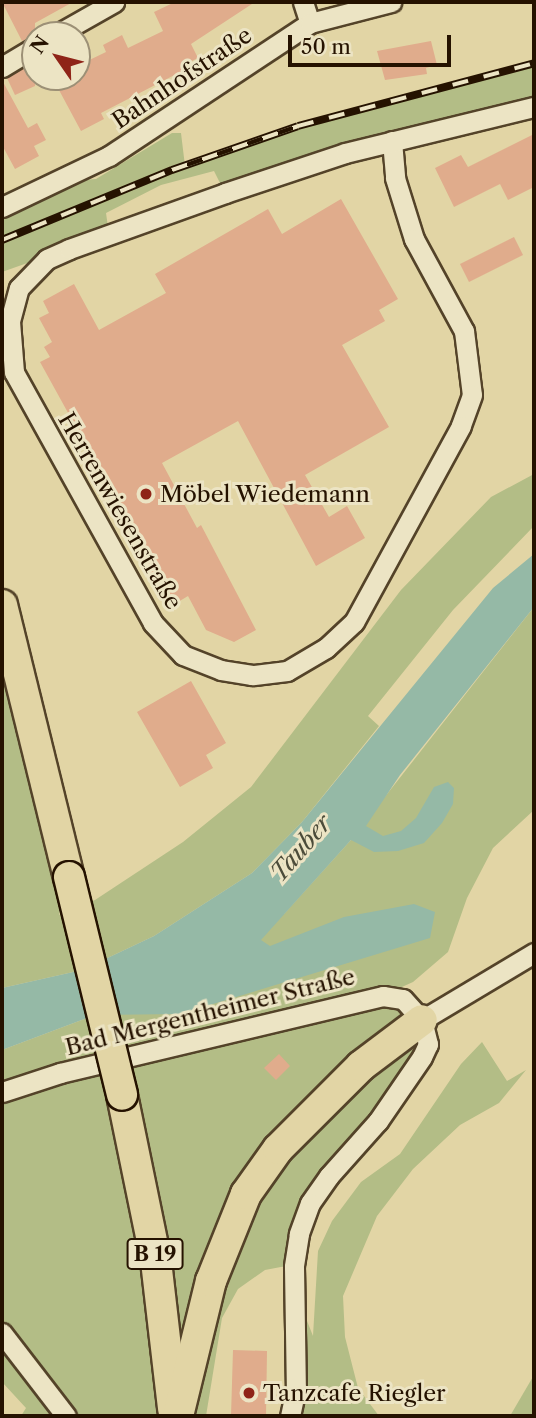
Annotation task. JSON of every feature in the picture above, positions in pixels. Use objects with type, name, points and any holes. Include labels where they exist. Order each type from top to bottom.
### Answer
[{"type":"main road","name":"B 19","points":[[2,605],[122,1095],[156,1261],[176,1416]]},
{"type":"main road","points":[[176,1416],[211,1281],[246,1194],[278,1149],[361,1066],[422,1020]]},
{"type":"street","points":[[81,21],[114,2]]},
{"type":"street","points":[[303,2],[310,23]]},
{"type":"street","name":"Bahnhofstraße","points":[[2,205],[109,156],[310,23],[391,2]]},
{"type":"street","points":[[2,67],[21,55]]},
{"type":"street","name":"Herrenwiesenstraße","points":[[392,141],[395,178],[414,239],[464,331],[472,395],[461,426],[354,622],[326,648],[287,671],[252,675],[221,670],[183,655],[153,623],[14,372],[10,321],[19,288],[47,259],[69,249],[345,153],[392,141],[534,107]]},
{"type":"street","points":[[290,1416],[296,1388],[294,1267],[299,1234],[310,1203],[329,1175],[378,1121],[422,1057],[428,1044],[422,1020],[534,953]]},
{"type":"street","name":"Bad Mergentheimer Straße","points":[[2,1092],[60,1073],[383,996],[403,999],[422,1020]]},
{"type":"street","points":[[2,1333],[66,1416]]},
{"type":"green space","points":[[534,63],[534,107],[225,193],[214,171],[161,185],[106,213],[109,234],[2,272],[2,207],[57,182],[96,179],[172,133],[181,133],[185,166],[384,100]]},
{"type":"green space","points":[[534,474],[534,526],[453,610],[368,716],[379,726],[302,822],[252,873],[154,936],[82,970],[2,988],[2,605],[69,877],[59,915],[95,900],[183,842],[251,787],[401,590],[491,497]]},
{"type":"green space","points":[[534,607],[534,810],[493,848],[467,898],[448,952],[413,982],[384,995],[403,999],[428,1044],[329,1175],[286,1266],[265,1270],[238,1289],[222,1318],[206,1416],[21,1416],[26,1408],[2,1382],[2,1050],[95,1015],[271,911],[284,914],[351,840]]},
{"type":"green space","points":[[482,1042],[507,1081],[526,1070],[499,1103],[460,1125],[413,1169],[377,1216],[343,1296],[345,1337],[358,1388],[379,1416],[290,1416],[294,1288],[313,1336],[318,1251],[332,1221],[361,1182],[400,1154],[461,1064]]},
{"type":"green space","points":[[534,1375],[534,1416],[510,1416]]},
{"type":"water","name":"Tauber","points":[[534,554],[534,607],[400,775],[366,826],[383,836],[401,831],[416,818],[434,787],[448,782],[454,788],[453,804],[442,823],[424,843],[398,851],[374,852],[351,840],[261,940],[270,946],[344,917],[414,904],[435,912],[430,938],[180,1014],[95,1015],[2,1050],[2,988],[82,970],[154,936],[252,873],[302,822],[493,588]]},
{"type":"building","points":[[2,2],[73,2],[39,21],[21,21],[21,39]]},
{"type":"building","points":[[175,2],[255,2],[191,44],[198,58],[186,64],[188,68],[101,113],[104,119],[81,131],[60,91],[91,91],[91,59],[106,52],[103,45],[122,35],[128,48],[163,31],[154,12]]},
{"type":"building","points":[[431,41],[437,65],[426,68],[427,74],[385,80],[377,51]]},
{"type":"building","points":[[21,70],[21,91],[24,91],[15,95],[7,78]]},
{"type":"building","points":[[2,80],[28,128],[37,123],[46,140],[34,146],[39,156],[15,169],[2,145]]},
{"type":"building","points":[[534,134],[534,187],[508,200],[500,184],[454,207],[435,168],[461,155],[468,167]]},
{"type":"building","points":[[341,199],[398,299],[379,310],[385,321],[342,345],[389,427],[305,475],[329,517],[347,506],[365,538],[316,566],[238,421],[162,463],[197,528],[201,525],[256,630],[234,642],[206,630],[188,596],[173,605],[156,573],[150,576],[141,560],[147,556],[40,362],[50,357],[44,347],[52,342],[39,318],[49,313],[43,301],[74,284],[99,330],[166,293],[155,274],[268,209],[282,234]]},
{"type":"building","points":[[514,237],[523,255],[469,282],[460,264]]},
{"type":"building","points":[[191,681],[226,743],[206,755],[213,768],[180,787],[137,712]]},
{"type":"building","points":[[279,1054],[290,1066],[276,1080],[264,1068]]},
{"type":"building","name":"Tanzcafe Riegler","points":[[233,1350],[267,1351],[266,1416],[231,1416]]},
{"type":"railway","points":[[2,240],[172,170],[298,126],[534,63]]},
{"type":"place","name":"Möbel Wiedemann","points":[[146,494]]},
{"type":"place","name":"Tanzcafe Riegler","points":[[249,1393]]}]
